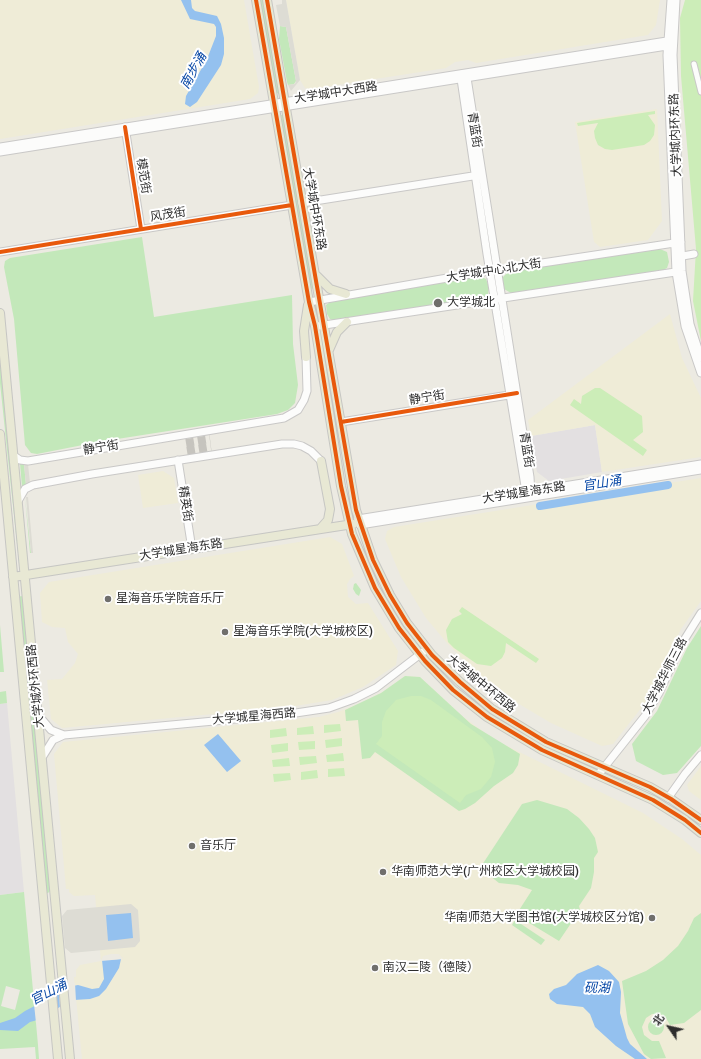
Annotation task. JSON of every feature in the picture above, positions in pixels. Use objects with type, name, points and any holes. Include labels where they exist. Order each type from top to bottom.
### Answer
[{"type":"main road","name":"大学城中环东路","points":[[256,0],[330,424]]},
{"type":"main road","name":"大学城中环东路","points":[[267,0],[302,203],[316,274],[340,422]]},
{"type":"main road","points":[[316,274],[330,289],[346,294]]},
{"type":"main road","points":[[306,357],[304,331],[309,302]]},
{"type":"main road","name":"大学城外环西路","points":[[0,314],[43,756],[70,1059]]},
{"type":"main road","points":[[329,351],[337,332],[347,322]]},
{"type":"main road","name":"大学城中环西路","points":[[340,422],[359,522],[375,564],[390,595],[407,623],[427,649],[450,673],[492,709],[523,729],[556,747],[605,767],[668,798],[701,820]]},
{"type":"main road","name":"大学城中环西路","points":[[330,424],[349,524],[359,554],[375,588],[396,624],[420,655],[444,681],[487,717],[518,737],[563,761],[598,775],[660,804],[701,833]]},
{"type":"main road","name":"大学城外环西路","points":[[0,434],[58,1059]]},
{"type":"main road","points":[[321,461],[330,509],[328,520],[321,528]]},
{"type":"main road","name":"大学城星海东路","points":[[13,577],[359,522]]},
{"type":"main road","points":[[14,596],[19,593],[27,594]]},
{"type":"main road","points":[[444,681],[450,673]]},
{"type":"street","name":"大学城内环东路","points":[[671,0],[670,43],[679,271]]},
{"type":"street","name":"大学城内环东路","points":[[670,43],[676,0]]},
{"type":"street","name":"大学城中大西路","points":[[0,147],[463,77],[670,43]]},
{"type":"street","points":[[694,64],[701,92]]},
{"type":"street","name":"青蓝街","points":[[463,77],[529,494]]},
{"type":"street","name":"大学城中大西路","points":[[0,152],[125,129]]},
{"type":"street","name":"模范街","points":[[125,129],[141,229]]},
{"type":"street","points":[[302,203],[478,175]]},
{"type":"street","name":"风茂街","points":[[0,252],[292,205]]},
{"type":"street","name":"大学城中心北大街","points":[[309,302],[346,294],[678,243]]},
{"type":"street","points":[[678,256],[694,254]]},
{"type":"street","points":[[314,326],[679,271]]},
{"type":"street","points":[[679,271],[690,324],[701,358]]},
{"type":"street","points":[[679,271],[686,331],[701,373]]},
{"type":"street","name":"静宁街","points":[[14,456],[20,460],[28,461],[284,418],[298,410],[306,395],[306,357]]},
{"type":"street","name":"静宁街","points":[[340,422],[514,394]]},
{"type":"street","name":"静宁街","points":[[18,502],[25,489],[33,485],[178,460],[290,443],[307,448],[321,461]]},
{"type":"street","name":"精英街","points":[[178,460],[192,548]]},
{"type":"street","name":"大学城星海东路","points":[[359,522],[701,464]]},
{"type":"street","name":"大学城星海东路","points":[[529,494],[701,470]]},
{"type":"street","name":"大学城华师三路","points":[[598,775],[648,711],[681,645],[701,613]]},
{"type":"street","name":"大学城星海西路","points":[[64,735],[318,710],[342,704],[369,692],[390,679],[427,649]]},
{"type":"street","points":[[39,716],[51,730],[64,735]]},
{"type":"street","points":[[43,756],[53,740],[64,735]]},
{"type":"street","points":[[668,798],[701,755]]},
{"type":"shaded area","points":[[0,0],[244,0],[259,87],[258,93],[250,99],[0,139]]},
{"type":"shaded area","points":[[282,0],[286,0],[300,80],[291,91],[288,85],[295,84],[296,81],[286,27],[280,26],[276,5],[282,4]]},
{"type":"shaded area","points":[[286,0],[660,0],[656,25],[648,35],[476,63],[468,60],[455,62],[446,68],[311,89],[305,88],[300,80]]},
{"type":"shaded area","points":[[657,109],[662,221],[648,240],[600,247],[594,242],[575,122]]},
{"type":"shaded area","points":[[670,314],[682,358],[701,398],[701,457],[602,472],[595,425],[531,436],[528,420]]},
{"type":"shaded area","points":[[595,425],[602,472],[549,481],[537,472],[531,436]]},
{"type":"shaded area","points":[[24,464],[28,464],[30,483],[26,485]]},
{"type":"shaded area","points":[[163,471],[174,478],[178,503],[143,508],[138,475]]},
{"type":"shaded area","points":[[701,478],[701,601],[681,629],[654,687],[642,707],[613,744],[602,746],[551,723],[514,701],[476,673],[447,643],[426,618],[401,577],[385,539],[387,531],[394,527],[539,504],[540,508],[669,487],[669,483]]},
{"type":"shaded area","points":[[26,497],[28,497],[33,553],[31,553]]},
{"type":"shaded area","name":"星海音乐学院(大学城校区)","points":[[330,537],[342,544],[354,576],[347,584],[348,597],[356,604],[368,603],[398,651],[396,665],[363,687],[332,700],[289,707],[62,728],[51,719],[47,680],[62,679],[75,663],[78,654],[68,642],[65,628],[52,627],[42,622],[40,593],[49,582]]},
{"type":"shaded area","name":"华南师范大学(广州校区大学城校园)","points":[[405,676],[420,677],[462,716],[495,740],[643,813],[682,839],[701,855],[701,1059],[82,1059],[74,977],[76,977],[76,970],[80,965],[101,961],[95,895],[74,896],[69,892],[69,889],[66,889],[54,754],[63,742],[319,717],[338,712],[364,702],[386,690]]},
{"type":"shaded area","points":[[7,703],[24,892],[0,895],[0,704]]},
{"type":"shaded area","points":[[701,766],[701,800],[689,791],[687,785]]},
{"type":"shaded area","points":[[131,904],[138,910],[140,941],[135,947],[71,953],[65,948],[62,916],[67,910]]},
{"type":"green space","points":[[259,0],[264,0],[279,94],[277,93]]},
{"type":"green space","points":[[685,0],[701,0],[701,341],[693,301],[696,249],[681,76],[680,18]]},
{"type":"green space","points":[[280,26],[286,27],[296,81],[294,84],[288,85],[287,82],[279,39]]},
{"type":"green space","points":[[655,111],[655,114],[648,115],[655,125],[654,135],[650,141],[644,145],[612,150],[605,149],[598,145],[594,131],[598,123],[578,126],[577,123]]},
{"type":"green space","points":[[281,115],[283,115],[314,288],[311,289],[300,234]]},
{"type":"green space","points":[[142,237],[154,317],[292,295],[293,344],[298,385],[295,403],[288,410],[277,414],[98,442],[37,454],[31,453],[25,445],[14,319],[4,267],[5,261],[10,258]]},
{"type":"green space","points":[[660,249],[667,252],[669,262],[667,268],[663,270],[511,293],[504,289],[502,278],[508,272]]},
{"type":"green space","points":[[480,276],[486,279],[489,287],[488,294],[483,297],[336,321],[330,319],[327,314],[326,305],[333,300]]},
{"type":"green space","points":[[0,341],[20,563],[0,383]]},
{"type":"green space","points":[[595,388],[600,388],[642,416],[643,432],[633,440],[647,450],[643,456],[570,405],[574,399],[581,404],[582,396]]},
{"type":"green space","points":[[20,463],[24,464],[26,485],[22,487]]},
{"type":"green space","points":[[25,497],[31,553],[30,553]]},
{"type":"green space","points":[[356,583],[361,590],[359,596],[353,589],[354,584]]},
{"type":"green space","points":[[19,597],[24,597],[50,891],[48,893],[46,893]]},
{"type":"green space","points":[[462,607],[539,659],[536,663],[506,643],[505,652],[502,658],[491,666],[477,664],[448,642],[446,630],[452,619],[462,614],[459,611]]},
{"type":"green space","points":[[0,625],[4,672],[0,672]]},
{"type":"green space","points":[[701,626],[701,746],[677,773],[663,775],[636,761],[632,744],[657,711],[687,648]]},
{"type":"green space","points":[[405,676],[420,677],[471,724],[520,754],[518,765],[513,773],[465,809],[459,811],[375,752],[370,758],[362,759],[358,720],[346,721],[345,710],[381,693]]},
{"type":"green space","points":[[6,691],[7,703],[0,704],[0,692]]},
{"type":"green space","points":[[411,696],[421,696],[431,700],[482,737],[492,748],[495,762],[491,777],[481,789],[466,795],[460,803],[376,744],[382,736],[382,722],[386,711],[396,700]]},
{"type":"green space","points":[[340,724],[341,731],[324,733],[324,725]]},
{"type":"green space","points":[[313,726],[314,734],[297,735],[297,728]]},
{"type":"green space","points":[[286,728],[287,736],[270,738],[270,730]]},
{"type":"green space","points":[[342,738],[342,746],[326,748],[325,740]]},
{"type":"green space","points":[[315,741],[315,749],[299,750],[298,742]]},
{"type":"green space","points":[[288,743],[288,751],[272,753],[271,745]]},
{"type":"green space","points":[[343,753],[344,761],[327,762],[326,755]]},
{"type":"green space","points":[[316,756],[317,763],[300,765],[299,757]]},
{"type":"green space","points":[[289,758],[290,766],[273,767],[272,760]]},
{"type":"green space","points":[[344,768],[345,776],[328,777],[328,769]]},
{"type":"green space","points":[[317,770],[318,778],[301,780],[301,772]]},
{"type":"green space","points":[[290,773],[291,780],[274,782],[273,774]]},
{"type":"green space","points":[[537,800],[567,809],[579,818],[595,838],[598,852],[594,858],[594,872],[591,888],[579,906],[580,910],[559,941],[516,915],[532,890],[518,885],[499,883],[480,868],[522,804]]},
{"type":"green space","points":[[24,892],[39,1059],[36,1059],[35,1047],[0,1049],[0,895]],"holes":[[[6,986],[20,990],[15,1010],[1,1006]]]},
{"type":"green space","points":[[701,913],[701,1010],[684,1023],[670,1025],[666,1018],[660,1014],[652,1014],[646,1018],[642,1027],[644,1035],[652,1041],[659,1041],[666,1058],[651,1059],[644,1054],[628,1024],[622,981],[646,971],[663,960],[678,946],[688,931],[694,918]]},
{"type":"green space","points":[[515,920],[545,940],[541,945],[512,925]]},
{"type":"green space","points":[[656,1019],[662,1021],[664,1027],[662,1033],[656,1035],[650,1033],[648,1027],[650,1021]]},
{"type":"water","points":[[181,0],[191,0],[192,8],[195,11],[217,16],[221,24],[224,38],[224,54],[221,65],[197,102],[190,107],[185,104],[186,96],[207,59],[216,36],[216,27],[214,24],[190,19]]},
{"type":"water","points":[[218,734],[241,761],[227,772],[204,745]]},
{"type":"water","points":[[131,913],[133,938],[108,941],[106,915]]},
{"type":"water","points":[[121,959],[119,968],[106,989],[99,996],[90,999],[74,1000],[61,1006],[45,1018],[30,1022],[18,1031],[0,1030],[0,1023],[15,1018],[25,1011],[73,986],[78,985],[92,989],[99,988],[104,979],[102,960]]},
{"type":"water","name":"砚湖","points":[[598,965],[609,971],[619,982],[621,992],[620,1013],[627,1038],[630,1044],[647,1059],[635,1059],[616,1046],[595,1027],[590,1014],[583,1007],[557,1004],[550,999],[549,994],[554,989],[566,985],[577,974]]},
{"type":"pier","points":[[119,954],[123,959],[101,961],[103,956]]},
{"type":"pier","points":[[75,983],[76,1001],[60,1009],[59,992]]},
{"type":"pier","points":[[55,994],[53,1016],[36,1023],[34,1004]]},
{"type":"waterway","name":"官山涌","points":[[540,506],[668,485]]},
{"type":"tunnel","points":[[186,443],[210,439]]},
{"type":"tunnel","points":[[187,451],[211,447]]},
{"type":"cycle path","points":[[256,0],[309,302],[315,326],[341,486],[352,534],[375,588],[399,628],[425,661],[453,690],[487,717],[542,750],[653,800],[685,820],[701,833]]},
{"type":"cycle path","points":[[267,0],[356,510],[373,560],[390,595],[407,623],[432,655],[460,682],[492,709],[546,742],[650,787],[671,799],[701,820]]},
{"type":"cycle path","points":[[125,127],[141,229]]},
{"type":"cycle path","points":[[0,252],[292,205]]},
{"type":"cycle path","points":[[341,422],[517,393]]},
{"type":"place","name":"大学城北","points":[[438,303]]},
{"type":"place","name":"星海音乐学院音乐厅","points":[[108,599]]},
{"type":"place","name":"星海音乐学院(大学城校区)","points":[[225,632]]},
{"type":"place","name":"音乐厅","points":[[192,846]]},
{"type":"place","name":"华南师范大学(广州校区大学城校园)","points":[[383,872]]},
{"type":"place","name":"华南师范大学图书馆(大学城校区分馆)","points":[[652,918]]},
{"type":"place","name":"南汉二陵（德陵）","points":[[375,968]]},
{"type":"water label","name":"南步涌","points":[[194,71]]}]
